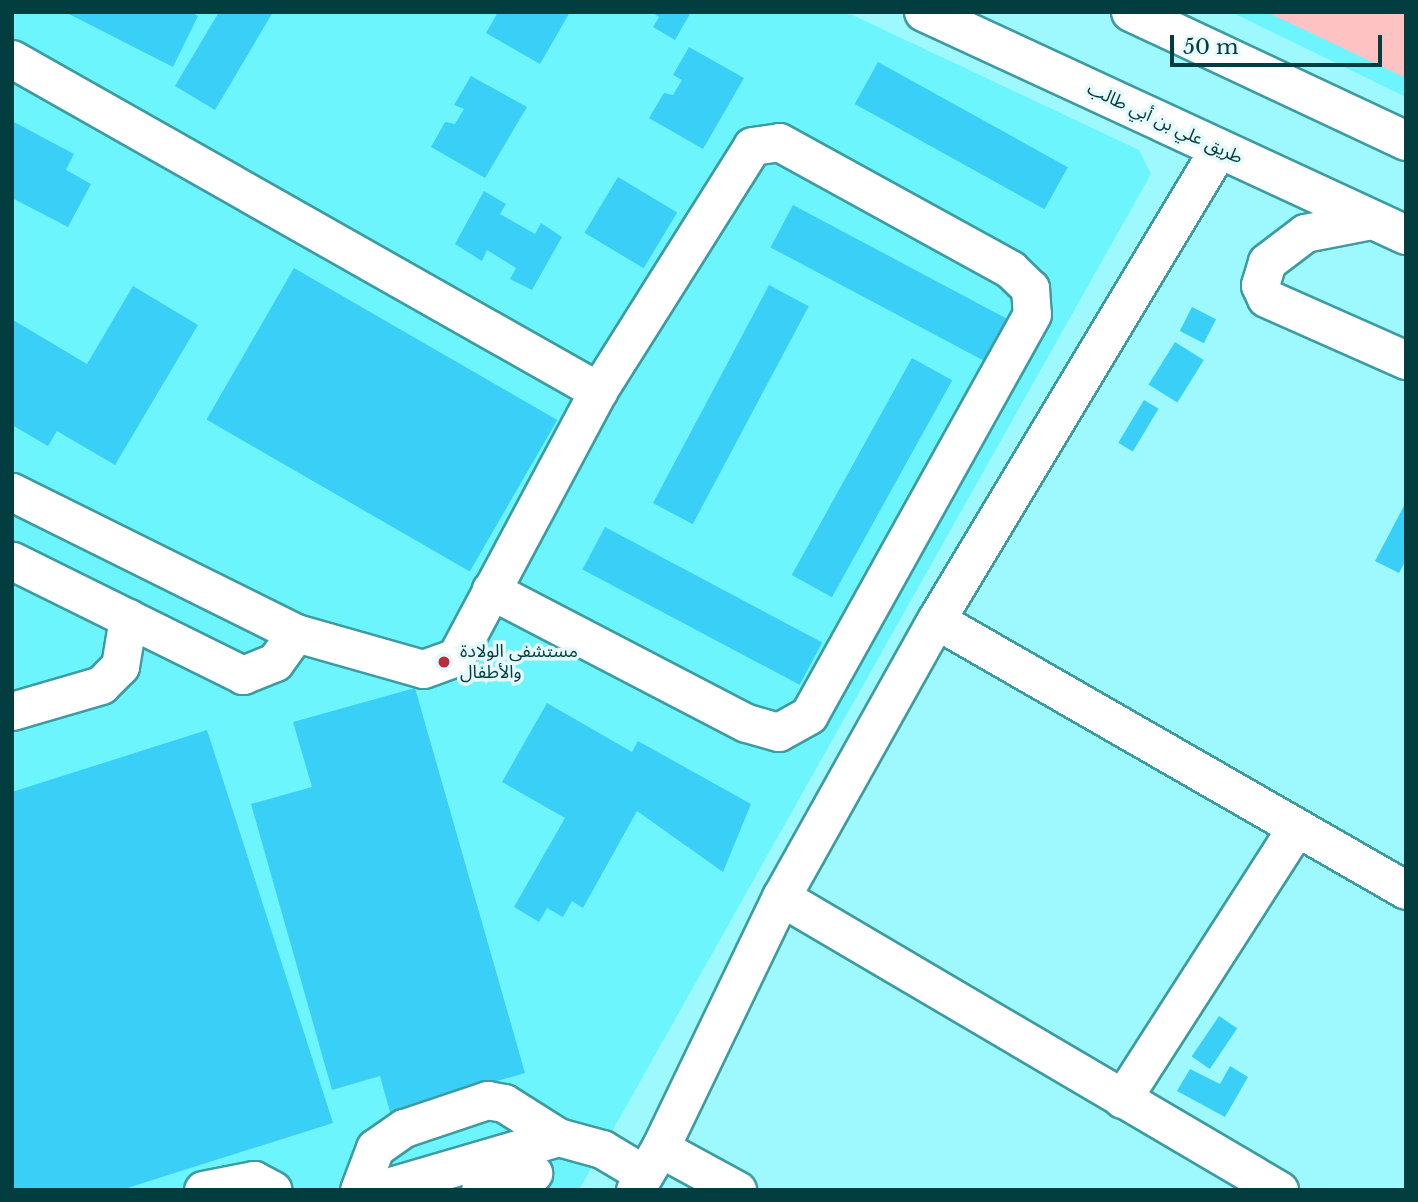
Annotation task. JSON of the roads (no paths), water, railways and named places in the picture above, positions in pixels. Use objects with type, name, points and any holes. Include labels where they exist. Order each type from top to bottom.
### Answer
[{"type":"main road","name":"طريق علي بن أبي طالب","points":[[924,12],[1406,235]]},
{"type":"main road","points":[[1131,12],[1406,141]]},
{"type":"street","points":[[12,59],[598,391]]},
{"type":"street","points":[[12,492],[296,633],[423,669],[436,668],[456,657],[491,590],[598,391],[752,146],[779,142],[1010,269],[1030,288],[1032,314],[809,715],[778,732],[746,723],[491,590]]},
{"type":"street","points":[[646,1171],[780,897],[936,620],[1219,148]]},
{"type":"street","points":[[1371,220],[1305,233],[1267,262],[1260,285],[1266,298],[1406,360]]},
{"type":"street","points":[[12,561],[243,675],[275,662],[296,633]]},
{"type":"street","points":[[12,711],[101,685],[120,666],[128,618]]},
{"type":"street","points":[[936,620],[1406,890]]},
{"type":"street","points":[[1122,1098],[1296,828]]},
{"type":"street","points":[[780,897],[1122,1098],[1238,1180],[1279,1190]]},
{"type":"street","points":[[359,1190],[375,1148],[404,1128],[487,1100],[504,1103],[558,1137],[602,1149],[646,1171],[737,1190]]},
{"type":"street","points":[[377,1190],[558,1137]]},
{"type":"street","points":[[480,1190],[533,1173]]},
{"type":"street","points":[[203,1190],[254,1180],[273,1190]]},
{"type":"place","name":"مستشفى الولادة والأطفال","points":[[444,662]]}]
